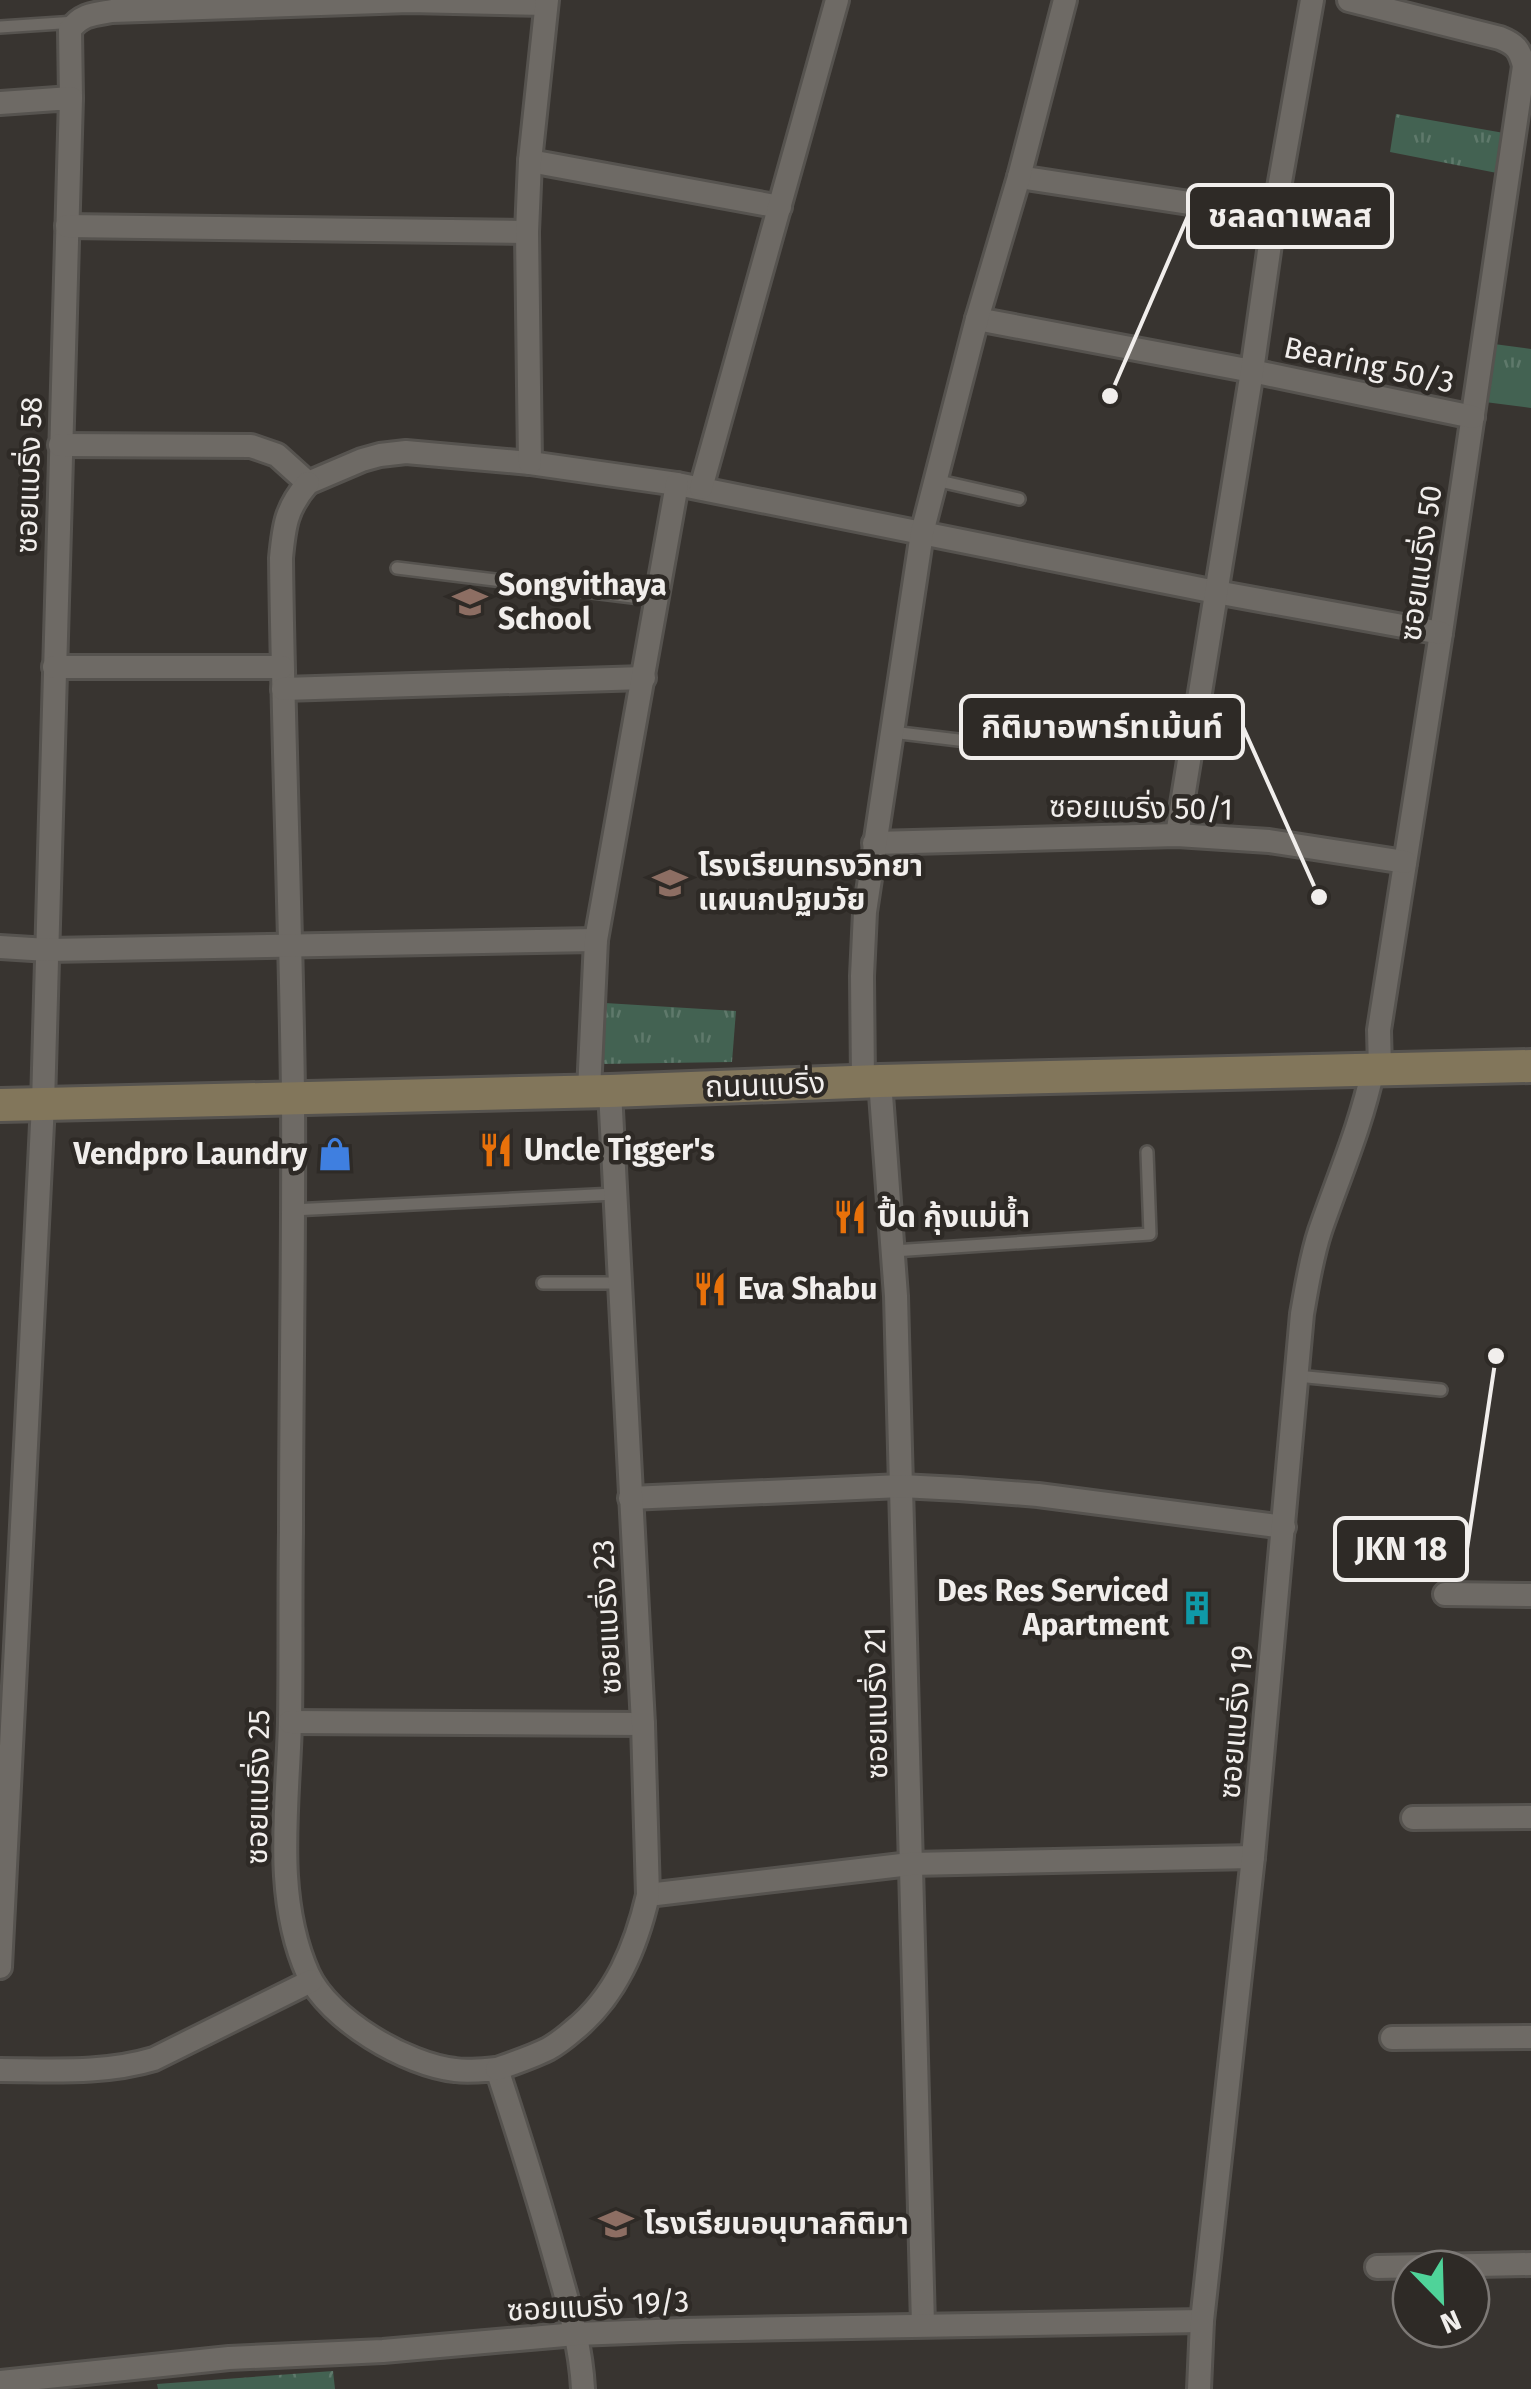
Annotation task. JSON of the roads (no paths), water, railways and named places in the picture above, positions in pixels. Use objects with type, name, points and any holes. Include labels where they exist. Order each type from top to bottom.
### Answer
[{"type":"main road","name":"ถนนแบริ่ง","points":[[0,1106],[1531,1066]]},
{"type":"street","points":[[701,488],[837,0]]},
{"type":"street","name":"ซอยแบริ่ง 21","points":[[922,2325],[893,1251],[871,1081],[863,960],[865,912],[922,533],[1065,0]]},
{"type":"street","points":[[1178,834],[1274,216],[1312,0]]},
{"type":"street","name":"ซอยแบริ่ง 50","points":[[1349,0],[1500,38],[1515,44],[1524,66],[1376,1069]]},
{"type":"street","points":[[76,22],[112,11],[253,3],[546,2],[527,232],[530,463]]},
{"type":"street","name":"ซอยแบริ่ง 58","points":[[0,1967],[43,1104],[70,30],[76,22]]},
{"type":"street","points":[[0,103],[70,98]]},
{"type":"street","points":[[530,161],[780,207]]},
{"type":"street","points":[[1019,178],[1274,216]]},
{"type":"street","points":[[67,226],[527,232]]},
{"type":"street","name":"Bearing 50/3","points":[[977,319],[1252,370],[1473,417]]},
{"type":"street","points":[[60,445],[251,446],[277,455],[308,482],[362,460],[406,452],[530,463],[701,488],[1216,592],[1442,633]]},
{"type":"street","name":"ซอยแบริ่ง 25","points":[[308,482],[288,510],[281,558],[293,1098],[286,1881],[290,1916],[297,1949],[311,1981],[346,2019],[374,2040],[412,2060],[456,2070],[497,2070]]},
{"type":"street","name":"ซอยแบริ่ง 23","points":[[497,2070],[552,2048],[594,2012],[615,1985],[629,1956],[648,1895],[615,1194],[599,1091],[596,940],[678,484]]},
{"type":"street","points":[[54,667],[283,678],[644,678]]},
{"type":"street","name":"ซอยแบริ่ง 50/1","points":[[874,843],[1178,834],[1269,841],[1406,862]]},
{"type":"street","points":[[0,948],[596,940]]},
{"type":"street","name":"ซอยแบริ่ง 19","points":[[1199,2389],[1202,2321],[1253,1857],[1302,1314],[1310,1264],[1376,1069]]},
{"type":"street","points":[[630,1498],[901,1486],[1038,1495],[1284,1528]]},
{"type":"street","points":[[1444,1594],[1531,1595]]},
{"type":"street","points":[[290,1722],[642,1724]]},
{"type":"street","points":[[1413,1818],[1531,1817]]},
{"type":"street","points":[[648,1895],[910,1864],[1253,1857]]},
{"type":"street","points":[[0,2070],[96,2070],[141,2063],[311,1981]]},
{"type":"street","points":[[1392,2038],[1531,2037]]},
{"type":"street","points":[[497,2070],[524,2149],[576,2334],[583,2389]]},
{"type":"street","points":[[1377,2267],[1531,2264]]},
{"type":"street","name":"ซอยแบริ่ง 19/3","points":[[0,2382],[133,2379],[229,2358],[383,2351],[576,2334],[1202,2321]]},
{"type":"lane","points":[[0,27],[76,22]]},
{"type":"lane","points":[[935,480],[1019,498]]},
{"type":"lane","points":[[397,568],[657,600]]},
{"type":"lane","points":[[892,732],[983,744]]},
{"type":"lane","points":[[893,1251],[1150,1234],[1147,1152]]},
{"type":"lane","points":[[292,1210],[615,1194]]},
{"type":"lane","points":[[543,1284],[619,1283]]},
{"type":"lane","points":[[1297,1376],[1442,1390]]},
{"type":"place","name":"ชลลดาเพลส","points":[[1110,396]]},
{"type":"place","name":"Songvithaya School","points":[[470,602]]},
{"type":"place","name":"โรงเรียนทรงวิทยา แผนกปฐมวัย","points":[[670,883]]},
{"type":"place","name":"กิติมาอพาร์ทเม้นท์","points":[[1319,897]]},
{"type":"place","name":"Uncle Tigger's","points":[[496,1150]]},
{"type":"place","name":"Vendpro Laundry","points":[[335,1154]]},
{"type":"place","name":"ปื้ด กุ้งแม่น้ำ","points":[[850,1217]]},
{"type":"place","name":"Eva Shabu","points":[[710,1289]]},
{"type":"place","name":"JKN 18","points":[[1496,1356]]},
{"type":"place","name":"Des Res Serviced Apartment","points":[[1197,1608]]},
{"type":"place","name":"โรงเรียนอนุบาลกิติมา","points":[[616,2224]]}]
